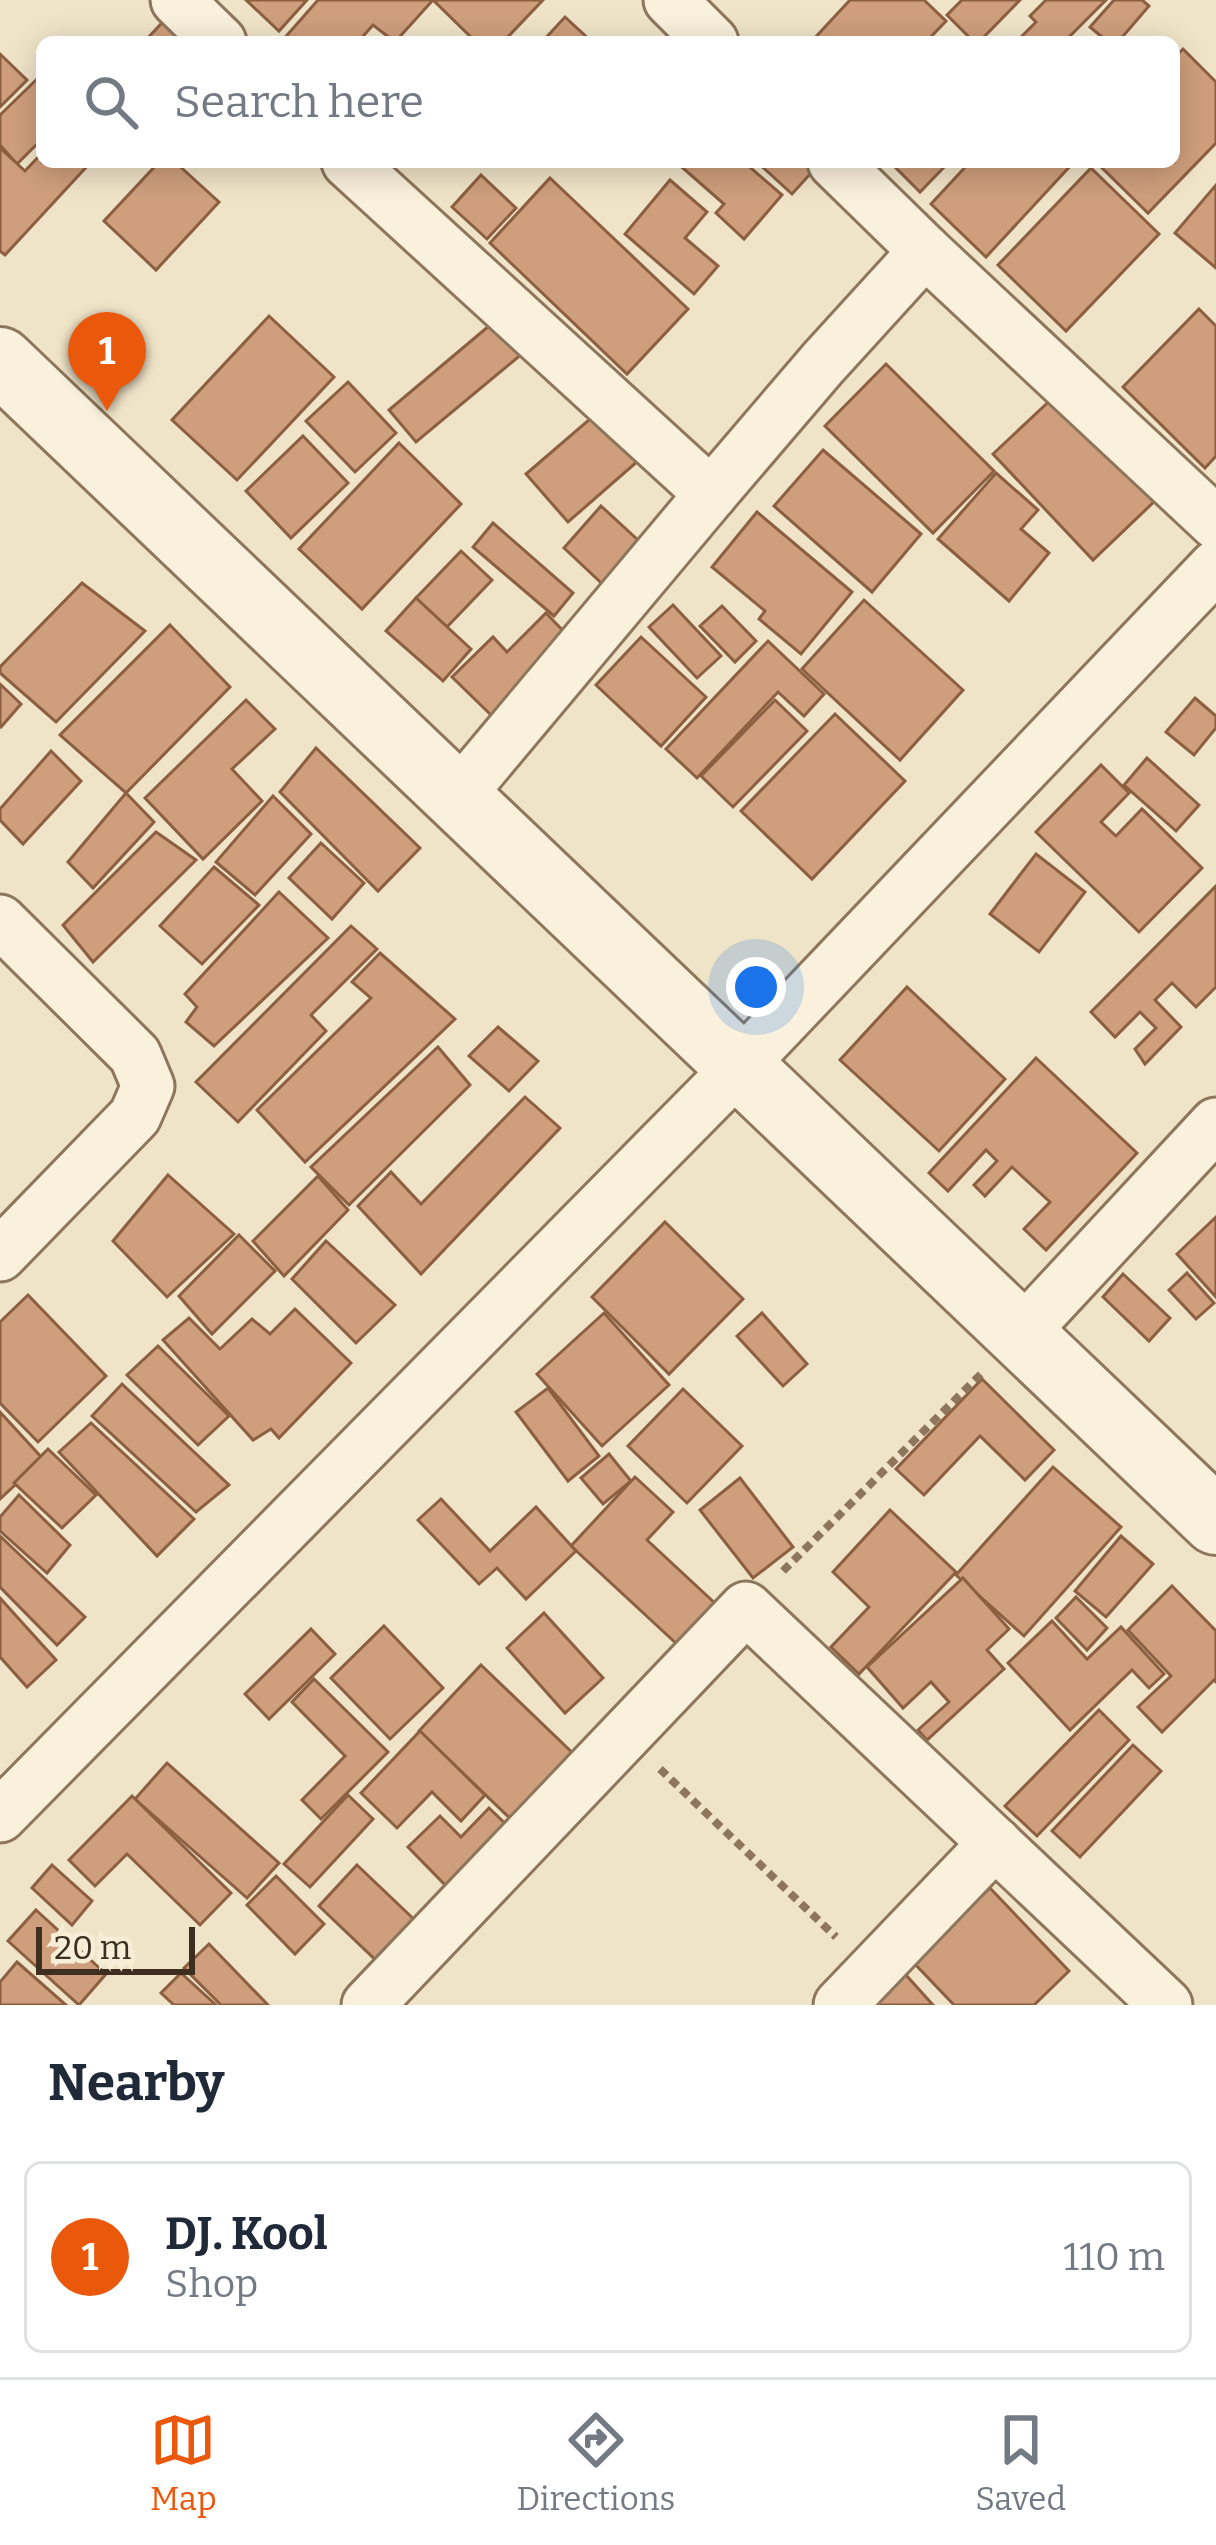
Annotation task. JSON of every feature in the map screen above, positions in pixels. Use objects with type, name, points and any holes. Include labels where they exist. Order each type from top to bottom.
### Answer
[{"type":"street","points":[[177,0],[214,36]]},
{"type":"street","points":[[670,0],[706,36]]},
{"type":"street","points":[[355,168],[710,494]]},
{"type":"street","points":[[840,168],[1216,523]]},
{"type":"street","points":[[458,796],[710,494],[925,251]]},
{"type":"street","points":[[0,362],[1216,1521]]},
{"type":"street","points":[[0,1816],[741,1066],[1216,566]]},
{"type":"street","points":[[0,921],[135,1055],[148,1086],[135,1116],[0,1255]]},
{"type":"street","points":[[1020,1335],[1216,1124]]},
{"type":"street","points":[[368,2005],[746,1608],[1166,2005]]},
{"type":"street","points":[[856,1988],[995,1844]]},
{"type":"path","points":[[746,1608],[1020,1335]]},
{"type":"path","points":[[625,1736],[856,1988]]},
{"type":"building","points":[[246,0],[307,0],[279,31]]},
{"type":"building","points":[[318,0],[433,0],[400,36],[387,36],[373,25],[363,36],[286,36]]},
{"type":"building","points":[[433,0],[543,0],[509,36],[470,36]]},
{"type":"building","points":[[850,0],[924,0],[946,21],[932,36],[817,36]]},
{"type":"building","points":[[962,0],[1020,0],[985,36],[968,36],[947,15]]},
{"type":"building","points":[[1046,0],[1106,0],[1070,36],[1022,36],[1036,22],[1030,16]]},
{"type":"building","points":[[1114,0],[1142,0],[1149,6],[1123,36],[1101,36],[1090,27]]},
{"type":"building","points":[[174,10],[196,36],[150,36]]},
{"type":"building","points":[[565,17],[586,36],[548,36]]},
{"type":"building","points":[[1183,49],[1216,82],[1216,143],[1148,213],[1102,168],[1180,168]]},
{"type":"building","points":[[0,54],[27,80],[0,107]]},
{"type":"building","points":[[36,80],[36,145],[17,164],[0,145],[0,115]]},
{"type":"building","points":[[0,148],[25,171],[36,159],[36,168],[85,168],[5,255],[0,251]]},
{"type":"building","points":[[153,168],[182,168],[219,202],[156,270],[104,221]]},
{"type":"building","points":[[683,168],[751,168],[782,195],[744,239],[716,213],[724,204]]},
{"type":"building","points":[[764,168],[816,168],[792,194]]},
{"type":"building","points":[[896,168],[943,168],[920,192]]},
{"type":"building","points":[[964,168],[1068,168],[986,257],[931,204]]},
{"type":"building","points":[[1091,168],[1159,234],[1066,331],[998,265]]},
{"type":"building","points":[[481,175],[516,208],[487,239],[452,207]]},
{"type":"building","points":[[550,178],[688,309],[627,374],[490,243]]},
{"type":"building","points":[[670,180],[707,212],[685,238],[718,266],[694,294],[625,234]]},
{"type":"building","points":[[1216,185],[1216,268],[1175,233]]},
{"type":"building","points":[[1199,309],[1216,326],[1216,456],[1205,468],[1123,387]]},
{"type":"building","points":[[502,315],[529,348],[416,442],[389,410]]},
{"type":"building","points":[[269,316],[334,377],[237,480],[172,420]]},
{"type":"building","points":[[886,364],[994,471],[933,533],[825,426]]},
{"type":"building","points":[[348,382],[396,433],[355,472],[306,421]]},
{"type":"building","points":[[1058,393],[1158,498],[1093,560],[993,454]]},
{"type":"building","points":[[598,412],[639,460],[568,522],[526,474]]},
{"type":"building","points":[[303,436],[348,483],[291,538],[246,491]]},
{"type":"building","points":[[399,443],[461,504],[362,609],[299,549]]},
{"type":"building","points":[[823,450],[921,534],[872,592],[774,506]]},
{"type":"building","points":[[996,473],[1038,510],[1021,529],[1049,553],[1009,601],[938,539]]},
{"type":"building","points":[[601,506],[651,552],[612,593],[564,548]]},
{"type":"building","points":[[757,512],[852,592],[801,654],[759,619],[765,611],[712,567]]},
{"type":"building","points":[[493,523],[573,593],[554,616],[473,547]]},
{"type":"building","points":[[461,551],[492,580],[447,627],[416,598]]},
{"type":"building","points":[[82,583],[145,631],[56,722],[0,673],[0,667]]},
{"type":"building","points":[[416,598],[471,649],[443,681],[386,631]]},
{"type":"building","points":[[864,600],[963,690],[900,760],[802,669]]},
{"type":"building","points":[[673,605],[721,656],[697,678],[649,627]]},
{"type":"building","points":[[722,606],[756,641],[735,662],[700,626]]},
{"type":"building","points":[[546,613],[570,638],[492,716],[452,677],[493,637],[507,652]]},
{"type":"building","points":[[170,625],[230,687],[126,793],[60,735]]},
{"type":"building","points":[[641,637],[706,697],[661,746],[596,685]]},
{"type":"building","points":[[768,641],[824,694],[804,716],[778,692],[697,778],[666,749]]},
{"type":"building","points":[[0,684],[21,704],[1,727],[0,726]]},
{"type":"building","points":[[1195,698],[1216,716],[1216,728],[1194,755],[1166,732]]},
{"type":"building","points":[[246,700],[275,729],[232,769],[262,801],[203,859],[145,798]]},
{"type":"building","points":[[775,700],[807,731],[733,807],[701,776]]},
{"type":"building","points":[[835,714],[905,781],[812,879],[741,811]]},
{"type":"building","points":[[316,748],[420,848],[378,891],[280,792]]},
{"type":"building","points":[[51,751],[81,781],[23,844],[0,820],[0,809]]},
{"type":"building","points":[[1147,758],[1199,805],[1176,831],[1124,785]]},
{"type":"building","points":[[1101,765],[1129,793],[1101,822],[1116,836],[1142,809],[1202,868],[1139,932],[1036,832]]},
{"type":"building","points":[[126,793],[154,822],[93,888],[68,862]]},
{"type":"building","points":[[273,796],[311,834],[255,895],[216,862]]},
{"type":"building","points":[[156,832],[196,860],[93,962],[63,925]]},
{"type":"building","points":[[321,843],[364,883],[332,919],[289,878]]},
{"type":"building","points":[[1036,854],[1085,892],[1039,952],[990,914]]},
{"type":"building","points":[[214,867],[259,905],[202,964],[160,926]]},
{"type":"building","points":[[1216,886],[1216,987],[1196,1007],[1172,983],[1155,1000],[1181,1027],[1145,1064],[1135,1049],[1156,1028],[1140,1012],[1115,1037],[1091,1012]]},
{"type":"building","points":[[279,892],[328,938],[214,1046],[186,1022],[197,1007],[185,994]]},
{"type":"building","points":[[351,926],[377,949],[311,1015],[326,1031],[238,1122],[196,1082]]},
{"type":"building","points":[[380,953],[455,1019],[305,1162],[257,1110],[371,998],[352,982]]},
{"type":"building","points":[[907,987],[1005,1079],[939,1151],[840,1060]]},
{"type":"building","points":[[498,1027],[538,1061],[509,1091],[469,1056]]},
{"type":"building","points":[[438,1047],[470,1085],[349,1205],[311,1167]]},
{"type":"building","points":[[1036,1058],[1137,1153],[1046,1250],[1024,1229],[1050,1202],[1012,1167],[985,1196],[974,1185],[997,1161],[986,1150],[948,1191],[929,1173]]},
{"type":"building","points":[[525,1097],[560,1128],[421,1274],[358,1206],[391,1172],[421,1204]]},
{"type":"building","points":[[168,1175],[234,1234],[167,1297],[113,1241]]},
{"type":"building","points":[[318,1176],[348,1210],[284,1276],[253,1241]]},
{"type":"building","points":[[1216,1217],[1216,1297],[1177,1254]]},
{"type":"building","points":[[665,1222],[743,1299],[669,1374],[592,1297]]},
{"type":"building","points":[[239,1235],[275,1271],[212,1334],[179,1296]]},
{"type":"building","points":[[326,1241],[395,1305],[356,1343],[292,1279]]},
{"type":"building","points":[[1187,1273],[1214,1303],[1196,1319],[1169,1290]]},
{"type":"building","points":[[1123,1274],[1170,1318],[1149,1341],[1103,1297]]},
{"type":"building","points":[[28,1295],[106,1376],[38,1442],[0,1403],[0,1322]]},
{"type":"building","points":[[295,1309],[351,1363],[279,1438],[271,1429],[253,1440],[163,1340],[189,1318],[220,1349],[252,1319],[270,1334]]},
{"type":"building","points":[[604,1313],[669,1385],[602,1446],[537,1374]]},
{"type":"building","points":[[762,1313],[807,1364],[783,1386],[737,1336]]},
{"type":"building","points":[[158,1346],[229,1416],[198,1445],[127,1375]]},
{"type":"building","points":[[982,1379],[1054,1450],[1025,1480],[980,1436],[924,1495],[896,1469]]},
{"type":"building","points":[[122,1384],[229,1485],[196,1512],[92,1416]]},
{"type":"building","points":[[548,1388],[599,1456],[568,1481],[516,1412]]},
{"type":"building","points":[[683,1389],[742,1446],[687,1503],[628,1446]]},
{"type":"building","points":[[0,1412],[43,1459],[0,1499]]},
{"type":"building","points":[[91,1423],[194,1519],[157,1556],[59,1452]]},
{"type":"building","points":[[48,1449],[96,1495],[62,1528],[14,1483]]},
{"type":"building","points":[[609,1454],[631,1481],[603,1504],[581,1478]]},
{"type":"building","points":[[1053,1467],[1121,1527],[1024,1636],[956,1575]]},
{"type":"building","points":[[635,1477],[673,1512],[647,1540],[718,1606],[680,1647],[571,1546]]},
{"type":"building","points":[[740,1478],[793,1547],[753,1578],[700,1510]]},
{"type":"building","points":[[19,1495],[70,1545],[47,1573],[0,1531],[0,1517]]},
{"type":"building","points":[[441,1499],[490,1551],[536,1507],[576,1551],[526,1599],[497,1568],[479,1584],[418,1520]]},
{"type":"building","points":[[890,1510],[956,1572],[859,1674],[831,1647],[869,1607],[833,1572]]},
{"type":"building","points":[[0,1536],[85,1617],[57,1645],[0,1587]]},
{"type":"building","points":[[1121,1536],[1153,1564],[1106,1617],[1075,1591]]},
{"type":"building","points":[[963,1578],[1009,1629],[987,1650],[1004,1669],[927,1740],[918,1730],[949,1702],[931,1682],[903,1708],[867,1667]]},
{"type":"building","points":[[1172,1586],[1216,1631],[1216,1682],[1162,1732],[1138,1707],[1171,1676],[1128,1630]]},
{"type":"building","points":[[1076,1597],[1107,1628],[1087,1650],[1056,1618]]},
{"type":"building","points":[[0,1598],[56,1660],[27,1687],[0,1657]]},
{"type":"building","points":[[544,1613],[603,1678],[565,1713],[507,1648]]},
{"type":"building","points":[[1052,1621],[1087,1659],[1121,1627],[1164,1674],[1149,1688],[1132,1670],[1070,1730],[1008,1663]]},
{"type":"building","points":[[384,1626],[443,1688],[390,1739],[331,1678]]},
{"type":"building","points":[[311,1629],[335,1654],[269,1719],[245,1694]]},
{"type":"building","points":[[481,1665],[581,1761],[519,1827],[419,1731]]},
{"type":"building","points":[[314,1679],[388,1752],[321,1819],[302,1800],[345,1756],[292,1702]]},
{"type":"building","points":[[1099,1710],[1129,1740],[1037,1836],[1005,1806]]},
{"type":"building","points":[[420,1731],[485,1795],[461,1821],[432,1792],[397,1828],[361,1793]]},
{"type":"building","points":[[1133,1745],[1161,1771],[1080,1857],[1052,1831]]},
{"type":"building","points":[[167,1763],[279,1863],[247,1898],[135,1799]]},
{"type":"building","points":[[348,1795],[373,1819],[310,1887],[284,1864]]},
{"type":"building","points":[[132,1796],[231,1893],[200,1925],[127,1854],[95,1886],[69,1860]]},
{"type":"building","points":[[489,1808],[513,1831],[452,1892],[408,1847],[440,1816],[461,1837]]},
{"type":"building","points":[[52,1865],[92,1901],[72,1925],[32,1888]]},
{"type":"building","points":[[357,1865],[421,1926],[383,1967],[319,1906]]},
{"type":"building","points":[[276,1876],[324,1924],[295,1954],[247,1905]]},
{"type":"building","points":[[990,1888],[1069,1971],[1034,2005],[954,2005],[913,1962]]},
{"type":"building","points":[[36,1910],[106,1974],[79,2005],[8,1941]]},
{"type":"building","points":[[209,1944],[268,2005],[221,2005],[184,1968]]},
{"type":"building","points":[[17,1962],[66,2005],[0,2005],[0,1982]]},
{"type":"building","points":[[897,1965],[933,2005],[856,2005]]},
{"type":"building","points":[[181,1973],[216,2005],[174,2005],[161,1993]]},
{"type":"place","name":"DJ. Kool","points":[[107,411]]}]
